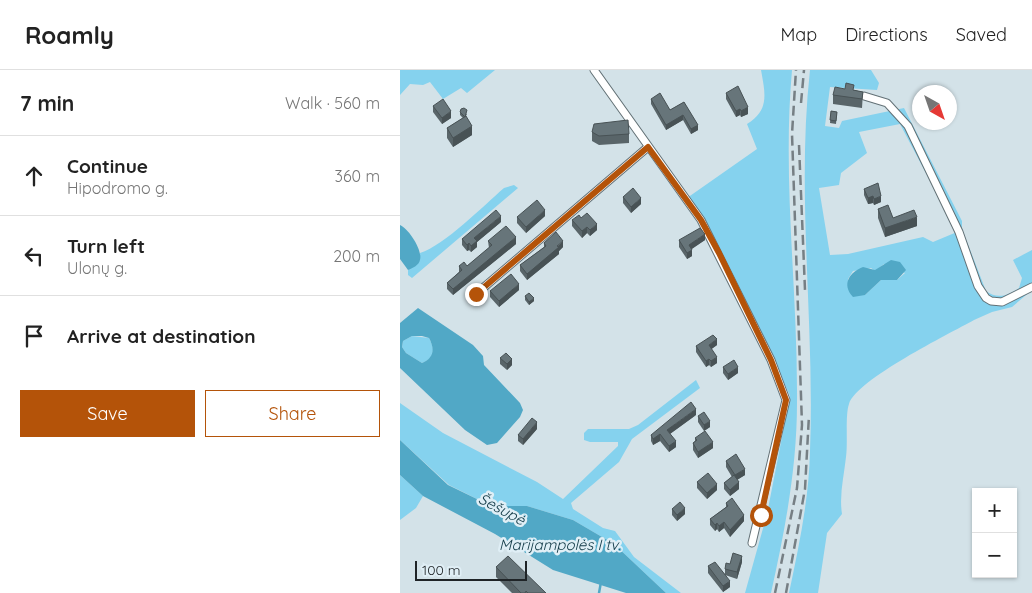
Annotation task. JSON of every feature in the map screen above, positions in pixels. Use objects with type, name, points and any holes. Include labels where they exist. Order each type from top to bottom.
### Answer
[{"type":"street","points":[[594,70],[701,220],[771,360],[786,400],[752,543]]},
{"type":"street","points":[[864,96],[887,103],[908,126],[960,232],[978,286],[986,298],[991,301],[1002,302],[1032,287]]},
{"type":"street","points":[[476,294],[648,147]]},
{"type":"shaded area","points":[[400,70],[495,70],[467,93],[461,88],[443,99],[430,82],[423,85],[410,84],[400,95]]},
{"type":"shaded area","points":[[761,70],[792,70],[789,112],[789,195],[797,361],[797,403],[795,451],[789,499],[771,593],[745,593],[767,514],[790,396],[760,330],[687,198],[757,149],[747,124],[754,119],[763,107],[764,86]]},
{"type":"shaded area","points":[[810,70],[871,70],[879,83],[877,90],[830,87],[825,126],[839,128],[842,121],[904,108],[912,124],[912,130],[915,130],[962,221],[962,229],[986,291],[990,294],[1003,296],[1019,288],[1022,278],[1013,260],[1032,250],[1032,290],[1012,307],[992,312],[974,320],[905,358],[868,382],[856,394],[848,409],[847,451],[841,493],[842,514],[827,533],[818,593],[789,593],[806,505],[810,451],[811,404],[805,165],[806,117]],"holes":[[[900,124],[957,232],[933,242],[923,237],[848,254],[830,255],[819,188],[839,185],[841,173],[867,153],[859,132]],[[884,264],[905,273],[897,280],[881,280],[865,295],[848,288],[848,279],[853,271],[871,268],[875,271]]]},
{"type":"shaded area","points":[[514,185],[518,188],[412,278],[408,275],[408,270],[420,260],[420,253],[430,249],[452,234],[504,188]]},
{"type":"shaded area","points":[[412,336],[429,338],[431,342],[432,356],[422,363],[406,353],[402,347],[403,341]]},
{"type":"shaded area","points":[[696,380],[700,388],[632,439],[619,462],[571,503],[573,509],[603,528],[615,531],[634,557],[681,593],[666,593],[614,544],[573,520],[527,506],[507,506],[481,501],[449,485],[400,440],[400,403],[443,433],[537,482],[563,499],[618,446],[618,442],[590,442],[584,440],[584,433],[588,429],[629,429],[638,425]]},
{"type":"shaded area","points":[[400,475],[423,496],[416,508],[400,520]]},
{"type":"water","points":[[400,225],[407,230],[414,240],[420,256],[418,263],[408,270],[400,259]]},
{"type":"water","points":[[891,260],[900,262],[906,270],[897,280],[881,280],[865,295],[853,297],[849,292],[847,283],[854,272],[863,267],[875,270]]},
{"type":"water","points":[[418,308],[473,345],[483,356],[484,365],[520,403],[523,410],[520,417],[497,443],[487,445],[465,430],[400,368],[400,323]],"holes":[[[412,336],[429,338],[433,349],[429,359],[422,363],[406,353],[402,347],[403,341]]]},
{"type":"water","name":"Marijampolės I tv.","points":[[400,440],[448,485],[481,501],[507,506],[527,506],[573,520],[614,544],[666,593],[626,593],[553,570],[495,534],[423,496],[400,475]]},
{"type":"building","points":[[846,83],[854,85],[853,90],[863,92],[862,99],[833,95],[835,87],[845,89]]},
{"type":"building","points":[[738,86],[748,107],[741,111],[740,109],[736,111],[726,93]]},
{"type":"building","points":[[660,93],[670,110],[684,102],[698,125],[691,129],[683,115],[666,125],[651,99]]},
{"type":"building","points":[[443,99],[451,111],[442,118],[433,106]]},
{"type":"building","points":[[464,108],[467,110],[465,117],[460,112]]},
{"type":"building","points":[[831,111],[837,112],[836,121],[830,120]]},
{"type":"building","points":[[466,116],[472,126],[453,138],[447,128]]},
{"type":"building","points":[[628,120],[629,134],[599,136],[592,132],[594,124]]},
{"type":"building","points":[[878,183],[881,196],[874,199],[873,196],[868,198],[864,189]]},
{"type":"building","points":[[633,188],[641,198],[631,207],[623,197]]},
{"type":"building","points":[[537,200],[545,210],[526,227],[517,217]]},
{"type":"building","points":[[888,205],[893,218],[914,210],[917,217],[885,228],[878,209]]},
{"type":"building","points":[[496,210],[501,216],[474,238],[477,241],[471,246],[469,243],[467,245],[462,239]]},
{"type":"building","points":[[587,213],[597,224],[590,230],[587,227],[582,231],[572,220],[579,215],[581,218]]},
{"type":"building","points":[[506,226],[516,237],[453,289],[447,283],[462,270],[459,266],[464,262],[467,266],[492,245],[488,241]]},
{"type":"building","points":[[700,228],[705,234],[689,245],[692,250],[687,253],[679,240]]},
{"type":"building","points":[[556,232],[563,241],[557,246],[559,247],[527,274],[520,265],[546,246],[544,243]]},
{"type":"building","points":[[511,274],[519,284],[499,301],[490,291]]},
{"type":"building","points":[[529,293],[534,298],[529,302],[525,296]]},
{"type":"building","points":[[713,335],[717,339],[709,345],[717,357],[711,361],[709,359],[706,361],[696,346]]},
{"type":"building","points":[[506,353],[512,359],[507,364],[500,358]]},
{"type":"building","points":[[734,360],[738,367],[728,374],[723,367]]},
{"type":"building","points":[[691,402],[696,409],[667,430],[676,441],[669,446],[660,434],[653,439],[651,435]]},
{"type":"building","points":[[704,412],[710,421],[704,425],[698,416]]},
{"type":"building","points":[[532,418],[537,422],[523,439],[518,435]]},
{"type":"building","points":[[705,431],[713,442],[698,452],[693,443],[697,440],[695,438]]},
{"type":"building","points":[[736,454],[745,469],[735,475],[726,461]]},
{"type":"building","points":[[708,473],[717,484],[707,493],[697,482]]},
{"type":"building","points":[[734,475],[739,482],[730,490],[724,483]]},
{"type":"building","points":[[732,498],[744,515],[730,530],[724,522],[719,526],[717,523],[715,525],[710,519],[728,506],[726,503]]},
{"type":"building","points":[[680,502],[685,508],[677,515],[672,509]]},
{"type":"building","points":[[733,553],[742,556],[737,572],[725,569],[726,563],[730,564]]},
{"type":"building","points":[[508,556],[546,593],[528,593],[526,591],[521,593],[496,567]]},
{"type":"building","points":[[715,562],[730,581],[723,586],[708,566]]},
{"type":"waterway","points":[[599,593],[601,582]]},
{"type":"railway","points":[[775,593],[797,488],[802,425],[792,134],[796,70]]},
{"type":"railway","points":[[801,103],[804,70]]},
{"type":"railway","points":[[799,145],[805,290]]},
{"type":"railway","points":[[786,593],[805,489],[809,415]]},
{"type":"route","points":[[476,294],[648,147],[701,220],[719,253],[771,360],[786,400],[783,421],[761,515]]},
{"type":"water label","name":"Šešupė","points":[[502,509]]}]
